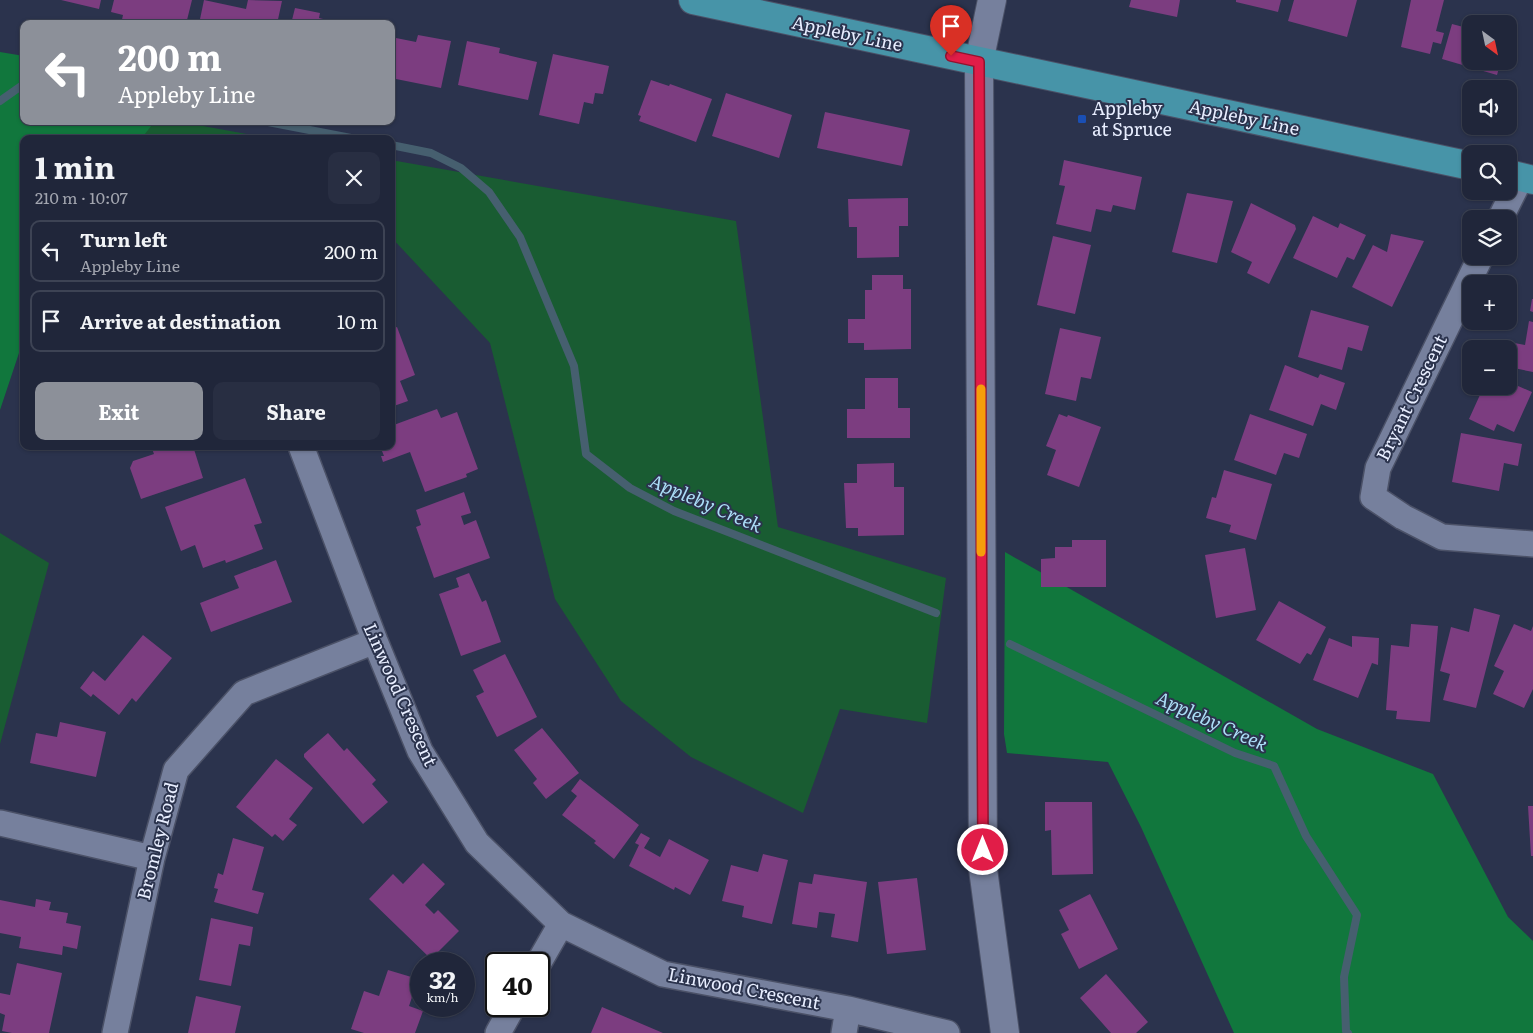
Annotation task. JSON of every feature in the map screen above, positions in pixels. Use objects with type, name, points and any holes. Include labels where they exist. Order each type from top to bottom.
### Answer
[{"type":"main road","name":"Appleby Line","points":[[693,0],[1462,164]]},
{"type":"street","points":[[992,0],[979,62],[983,870],[1006,1033]]},
{"type":"street","points":[[1504,210],[1521,177]]},
{"type":"street","name":"Bryant Crescent","points":[[1478,265],[1378,468],[1373,497],[1402,516],[1442,537],[1533,544]]},
{"type":"street","name":"Linwood Crescent","points":[[303,450],[375,641],[420,751],[477,843],[561,924],[663,974],[846,1021],[947,1033]]},
{"type":"street","name":"Bromley Road","points":[[115,1033],[152,858],[176,770],[244,693],[375,641]]},
{"type":"street","points":[[0,824],[152,858]]},
{"type":"street","points":[[545,952],[561,924]]},
{"type":"street","points":[[498,1033],[507,1017]]},
{"type":"green space","points":[[0,52],[20,55],[20,125],[152,125],[144,135],[20,135],[20,350],[0,410]]},
{"type":"green space","points":[[24,125],[198,125],[252,135],[24,135]]},
{"type":"green space","points":[[395,161],[736,221],[778,527],[946,578],[927,723],[840,709],[803,813],[691,757],[621,701],[555,599],[490,343],[395,241]]},
{"type":"green space","points":[[0,533],[49,563],[0,744]]},
{"type":"green space","points":[[1005,552],[1317,729],[1433,774],[1508,917],[1533,941],[1533,1033],[1234,1033],[1141,827],[1108,762],[1007,753],[1004,734]]},
{"type":"building","points":[[61,0],[101,0],[99,9]]},
{"type":"building","points":[[114,0],[192,0],[187,20],[122,20],[123,15],[111,12]]},
{"type":"building","points":[[204,0],[246,9],[248,0],[282,1],[278,20],[200,20]]},
{"type":"building","points":[[1131,0],[1180,0],[1177,17],[1129,7]]},
{"type":"building","points":[[1236,0],[1281,0],[1278,12],[1236,2]]},
{"type":"building","points":[[1294,0],[1357,0],[1347,37],[1288,21]]},
{"type":"building","points":[[1411,0],[1444,0],[1436,31],[1444,33],[1441,44],[1433,42],[1430,54],[1401,47]]},
{"type":"building","points":[[295,8],[320,13],[319,18],[327,20],[292,20]]},
{"type":"building","points":[[1452,24],[1462,27],[1462,65],[1442,59]]},
{"type":"building","points":[[418,35],[451,41],[441,88],[395,79],[395,38],[416,42]]},
{"type":"building","points":[[467,41],[500,48],[499,53],[537,62],[528,100],[458,85]]},
{"type":"building","points":[[553,54],[609,66],[603,94],[595,93],[593,104],[584,102],[579,124],[539,115]]},
{"type":"building","points":[[1480,70],[1498,70],[1497,75]]},
{"type":"building","points":[[651,80],[669,86],[670,84],[712,99],[696,142],[639,121],[641,116],[638,115]]},
{"type":"building","points":[[726,93],[792,115],[779,158],[712,136]]},
{"type":"building","points":[[825,112],[910,130],[902,166],[817,148]]},
{"type":"building","points":[[1064,160],[1142,177],[1135,210],[1113,205],[1111,212],[1096,209],[1091,232],[1056,224],[1065,186],[1059,185]]},
{"type":"building","points":[[1187,193],[1233,201],[1217,263],[1172,252]]},
{"type":"building","points":[[908,198],[908,226],[899,226],[899,257],[857,258],[857,227],[849,227],[848,199]]},
{"type":"building","points":[[1251,203],[1295,225],[1296,229],[1269,284],[1247,273],[1252,262],[1231,252]]},
{"type":"building","points":[[1313,216],[1338,228],[1340,223],[1366,235],[1354,260],[1347,257],[1337,278],[1293,258]]},
{"type":"building","points":[[1391,234],[1424,241],[1392,307],[1352,287],[1373,245],[1387,252]]},
{"type":"building","points":[[1053,236],[1091,245],[1075,314],[1037,305]]},
{"type":"building","points":[[872,275],[903,275],[903,289],[911,289],[911,349],[864,350],[864,343],[848,343],[848,319],[865,319],[865,290],[872,290]]},
{"type":"building","points":[[1533,299],[1533,312],[1530,311]]},
{"type":"building","points":[[1311,310],[1369,326],[1362,351],[1348,347],[1342,370],[1298,357]]},
{"type":"building","points":[[1529,321],[1533,322],[1533,372],[1517,369],[1517,344],[1525,345]]},
{"type":"building","points":[[397,327],[415,375],[400,381],[408,401],[395,406],[395,328]]},
{"type":"building","points":[[1060,328],[1101,337],[1091,379],[1081,377],[1076,401],[1045,394]]},
{"type":"building","points":[[1285,365],[1318,378],[1320,374],[1345,383],[1336,410],[1321,404],[1313,426],[1269,410]]},
{"type":"building","points":[[865,378],[898,378],[898,408],[910,408],[910,438],[847,438],[847,409],[865,409]]},
{"type":"building","points":[[1517,385],[1532,392],[1514,432],[1497,424],[1494,431],[1469,419],[1480,395],[1517,395]]},
{"type":"building","points":[[437,409],[441,418],[457,412],[478,469],[466,474],[467,477],[425,492],[410,452],[383,462],[381,456],[384,456],[382,450],[395,450],[395,425]]},
{"type":"building","points":[[1059,414],[1067,417],[1068,415],[1101,427],[1079,487],[1047,475],[1056,450],[1046,446]]},
{"type":"building","points":[[1250,414],[1307,434],[1299,458],[1284,453],[1276,475],[1234,460]]},
{"type":"building","points":[[1461,433],[1522,444],[1518,466],[1504,463],[1499,491],[1452,482]]},
{"type":"building","points":[[152,450],[194,450],[203,478],[141,499],[130,468],[133,461],[154,454]]},
{"type":"building","points":[[894,463],[894,487],[904,487],[904,535],[858,536],[858,528],[846,528],[844,483],[857,483],[857,464]]},
{"type":"building","points":[[1224,470],[1272,484],[1256,540],[1229,532],[1231,525],[1206,518],[1212,497],[1216,498]]},
{"type":"building","points":[[245,478],[262,523],[254,525],[263,549],[226,563],[225,560],[203,568],[195,545],[181,551],[165,507]]},
{"type":"building","points":[[464,492],[471,513],[461,516],[464,525],[476,520],[490,558],[434,578],[416,527],[421,525],[416,510]]},
{"type":"building","points":[[1072,540],[1106,540],[1106,587],[1041,587],[1041,559],[1055,558],[1055,547],[1072,547]]},
{"type":"building","points":[[1245,548],[1256,610],[1216,618],[1205,555]]},
{"type":"building","points":[[276,560],[292,602],[211,632],[200,603],[239,588],[234,576]]},
{"type":"building","points":[[469,573],[482,602],[486,600],[501,642],[461,656],[439,594],[459,587],[456,578]]},
{"type":"building","points":[[1279,601],[1326,627],[1311,655],[1307,653],[1300,664],[1256,640]]},
{"type":"building","points":[[1474,608],[1500,615],[1476,708],[1443,700],[1450,674],[1440,671],[1451,627],[1469,632]]},
{"type":"building","points":[[1411,624],[1438,626],[1430,722],[1396,719],[1397,711],[1386,710],[1391,645],[1409,647]]},
{"type":"building","points":[[1514,624],[1531,631],[1533,626],[1533,689],[1524,708],[1493,694],[1504,671],[1494,666]]},
{"type":"building","points":[[143,635],[172,658],[136,702],[132,698],[119,715],[93,694],[91,697],[80,688],[93,671],[105,681]]},
{"type":"building","points":[[1352,636],[1379,638],[1378,665],[1372,663],[1358,698],[1313,680],[1329,638],[1352,647]]},
{"type":"building","points":[[505,654],[537,717],[497,737],[476,696],[484,692],[473,670]]},
{"type":"building","points":[[60,722],[106,732],[96,777],[30,763],[36,733],[57,737]]},
{"type":"building","points":[[542,728],[579,773],[546,799],[533,783],[537,779],[514,750]]},
{"type":"building","points":[[328,733],[344,751],[347,748],[376,780],[372,784],[388,802],[363,824],[304,757],[304,754]]},
{"type":"building","points":[[276,759],[313,788],[289,819],[297,825],[283,841],[275,834],[272,837],[236,807]]},
{"type":"building","points":[[580,779],[639,825],[614,859],[594,843],[596,841],[562,815],[577,796],[571,791]]},
{"type":"building","points":[[1045,802],[1092,802],[1093,874],[1052,875],[1051,830],[1045,831]]},
{"type":"building","points":[[1528,806],[1533,806],[1533,856],[1531,856]]},
{"type":"building","points":[[641,833],[650,838],[644,848],[660,857],[669,839],[709,860],[690,895],[675,887],[674,890],[629,866],[639,845],[635,843]]},
{"type":"building","points":[[233,838],[264,847],[252,890],[264,893],[258,914],[214,902],[218,889],[214,888],[218,873],[223,875]]},
{"type":"building","points":[[763,854],[788,860],[772,924],[742,917],[744,906],[722,901],[731,865],[758,872]]},
{"type":"building","points":[[423,863],[445,884],[425,905],[434,914],[438,910],[459,931],[438,952],[424,952],[369,899],[393,874],[403,884]]},
{"type":"building","points":[[814,874],[867,882],[858,942],[831,937],[835,914],[819,912],[817,928],[792,924],[799,882],[812,884]]},
{"type":"building","points":[[917,878],[926,950],[887,954],[878,882]]},
{"type":"building","points":[[1090,894],[1118,949],[1079,969],[1061,934],[1069,930],[1059,910]]},
{"type":"building","points":[[36,899],[51,902],[49,910],[68,913],[66,923],[81,926],[77,949],[63,946],[62,955],[19,948],[21,937],[0,933],[0,900],[35,907]]},
{"type":"building","points":[[211,918],[253,927],[250,946],[239,944],[231,986],[199,980]]},
{"type":"building","points":[[17,963],[62,973],[49,1033],[12,1033],[2,1031],[5,1015],[0,1013],[0,993],[10,995]]},
{"type":"building","points":[[388,970],[410,977],[410,1017],[421,1017],[415,1033],[364,1033],[351,1029],[364,991],[379,996]]},
{"type":"building","points":[[1106,974],[1148,1022],[1136,1033],[1111,1033],[1080,998]]},
{"type":"building","points":[[196,996],[241,1006],[235,1033],[188,1033]]},
{"type":"building","points":[[602,1007],[663,1033],[591,1033]]},
{"type":"waterway","name":"Appleby Creek","points":[[0,101],[20,87]]},
{"type":"waterway","name":"Appleby Creek","points":[[284,125],[335,135]]},
{"type":"waterway","name":"Appleby Creek","points":[[395,146],[431,153],[461,168],[489,192],[520,237],[574,366],[586,454],[630,488],[674,511],[936,613]]},
{"type":"waterway","name":"Appleby Creek","points":[[1010,644],[1235,753],[1274,766],[1306,836],[1357,915],[1344,977],[1346,1031],[1348,1033]]},
{"type":"slow traffic","points":[[981,389],[981,552]]},
{"type":"place","name":"Appleby at Spruce","points":[[1082,119]]},
{"type":"route","points":[[951,56],[979,62],[983,850]]}]
